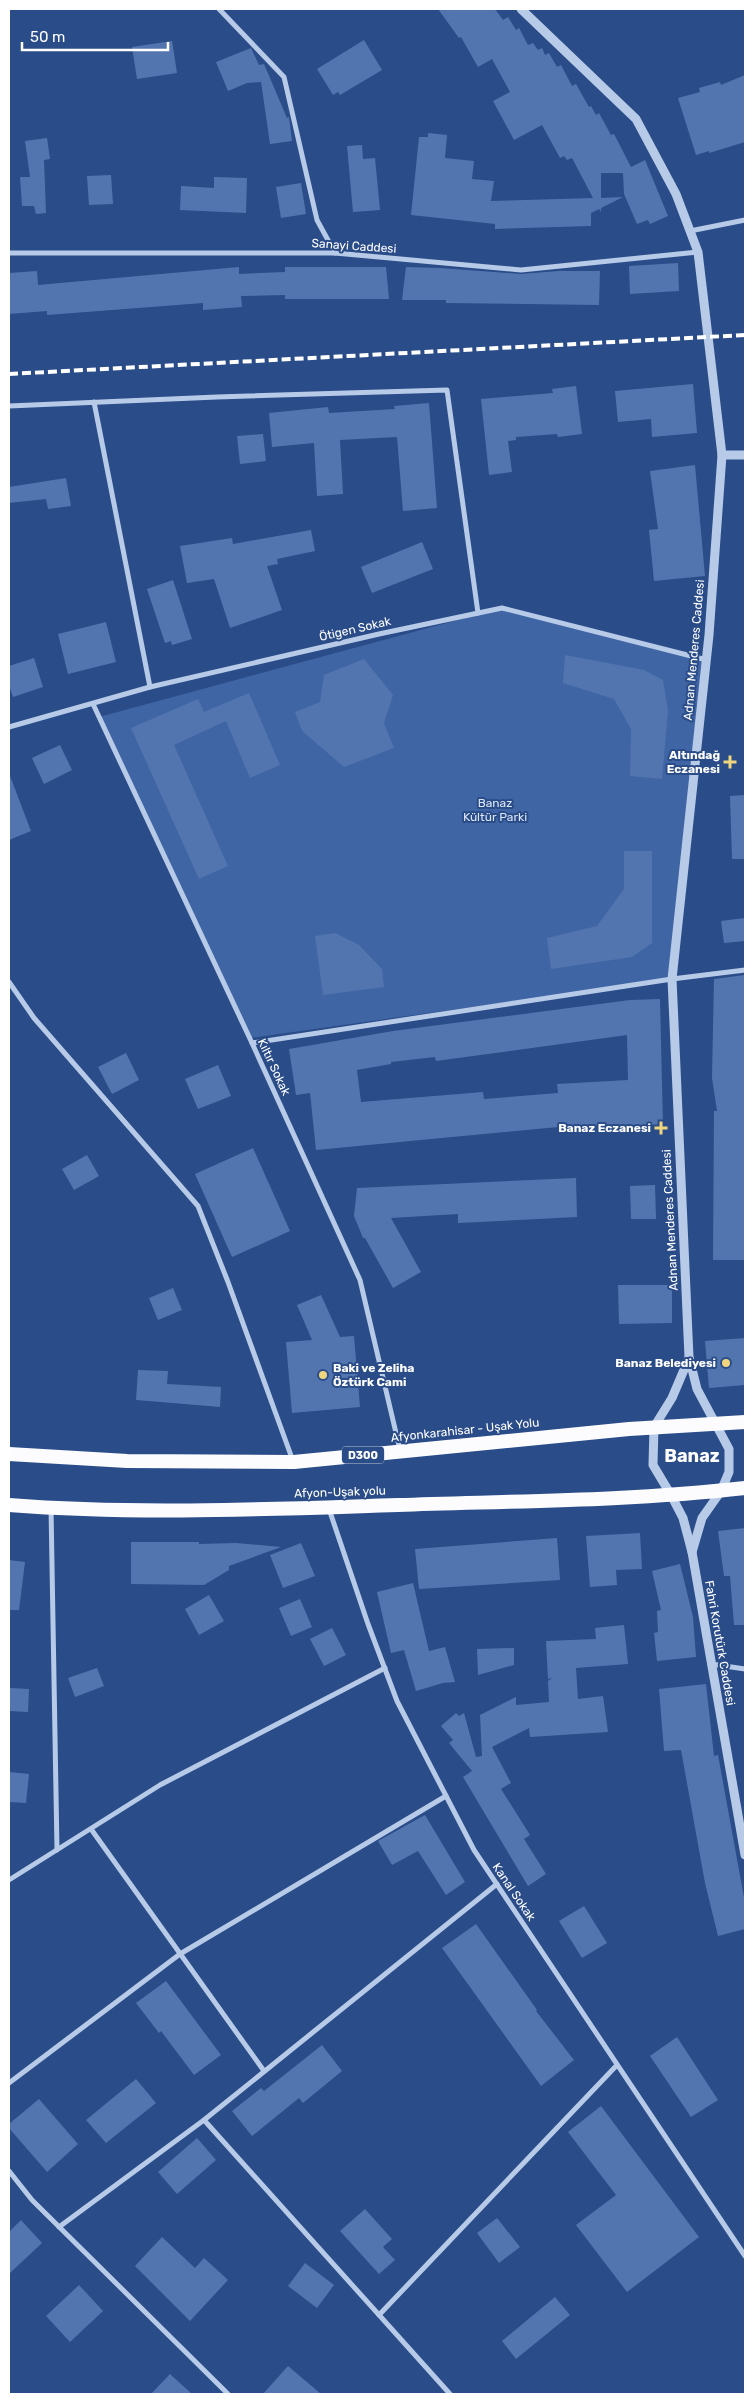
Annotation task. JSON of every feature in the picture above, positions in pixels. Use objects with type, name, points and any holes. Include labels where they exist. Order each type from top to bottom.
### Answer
[{"type":"highway","name":"Afyonkarahisar - Uşak Yolu","points":[[9,1454],[127,1461],[294,1462],[654,1427],[745,1422]]},
{"type":"highway","points":[[671,1495],[745,1488]]},
{"type":"highway","name":"Afyon-Uşak yolu","points":[[9,1505],[51,1508],[205,1510],[671,1495]]},
{"type":"street","points":[[219,9],[284,77],[317,220],[335,253]]},
{"type":"street","name":"Adnan Menderes Caddesi","points":[[520,9],[636,119],[676,194],[698,252],[722,455],[707,660],[672,979],[689,1357]]},
{"type":"street","points":[[690,231],[745,220]]},
{"type":"street","name":"Sanayi Caddesi","points":[[9,254],[335,253],[521,270],[698,252]]},
{"type":"street","points":[[9,406],[447,390],[478,613]]},
{"type":"street","points":[[94,402],[150,687]]},
{"type":"street","points":[[722,455],[745,455]]},
{"type":"street","name":"Ötigen Sokak","points":[[9,727],[150,687],[502,608],[707,660]]},
{"type":"street","name":"Kıltır Sokak","points":[[93,704],[252,1043],[360,1280],[400,1451]]},
{"type":"street","points":[[252,1043],[672,979],[745,970]]},
{"type":"street","points":[[9,982],[34,1018],[198,1206],[294,1462]]},
{"type":"street","points":[[689,1357],[697,1388],[729,1449],[729,1472],[721,1491],[702,1518],[692,1552]]},
{"type":"street","points":[[671,1495],[653,1466],[654,1427],[672,1398],[689,1357]]},
{"type":"street","name":"Fahri Korutürk Caddesi","points":[[671,1495],[683,1518],[692,1552],[745,1855]]},
{"type":"street","name":"Kanal Sokak","points":[[328,1507],[397,1701],[474,1850],[745,2256]]},
{"type":"street","points":[[51,1508],[57,1850]]},
{"type":"street","points":[[711,1664],[745,1669]]},
{"type":"street","points":[[9,1880],[160,1785],[384,1668]]},
{"type":"street","points":[[9,2083],[180,1954],[446,1796]]},
{"type":"street","points":[[91,1828],[264,2071]]},
{"type":"street","points":[[59,2227],[204,2120],[497,1884]]},
{"type":"street","points":[[379,2316],[618,2065]]},
{"type":"street","points":[[204,2120],[450,2394]]},
{"type":"street","points":[[9,2171],[32,2200],[228,2394]]},
{"type":"green space","name":"Banaz Kültür Parki","points":[[502,608],[707,660],[672,979],[250,1038],[99,717]]},
{"type":"building","points":[[438,9],[495,9],[503,20],[508,17],[516,30],[519,28],[528,45],[533,43],[538,50],[542,48],[545,55],[549,53],[557,67],[561,65],[572,86],[576,84],[589,107],[591,106],[596,115],[599,113],[611,135],[614,134],[631,167],[645,160],[668,216],[650,224],[648,220],[637,224],[624,194],[623,173],[601,173],[601,198],[623,197],[601,208],[601,212],[599,209],[591,213],[591,226],[495,229],[495,224],[411,215],[419,137],[428,137],[428,133],[447,135],[445,158],[474,161],[472,179],[494,181],[491,201],[593,198],[572,158],[567,160],[564,156],[560,158],[542,125],[514,140],[493,101],[510,92],[492,59],[478,67],[461,37],[459,38]]},
{"type":"building","points":[[364,40],[382,70],[340,95],[338,92],[333,95],[317,69]]},
{"type":"building","points":[[172,41],[177,73],[137,79],[132,47]]},
{"type":"building","points":[[251,48],[259,65],[264,64],[287,118],[289,117],[292,141],[270,144],[261,82],[247,83],[228,91],[216,62]]},
{"type":"building","points":[[745,75],[745,142],[696,155],[678,98],[700,92],[699,88],[720,82],[721,85]]},
{"type":"building","points":[[47,138],[50,159],[44,160],[46,213],[36,214],[34,206],[22,206],[20,177],[30,177],[25,141]]},
{"type":"building","points":[[362,145],[363,159],[375,158],[380,210],[353,212],[347,146]]},
{"type":"building","points":[[111,175],[113,204],[89,205],[87,176]]},
{"type":"building","points":[[214,177],[247,178],[246,213],[180,210],[181,186],[214,188]]},
{"type":"building","points":[[301,183],[306,214],[281,218],[276,187]]},
{"type":"building","points":[[678,263],[679,291],[630,294],[629,266]]},
{"type":"building","points":[[239,267],[239,274],[285,272],[285,267],[386,267],[389,299],[285,299],[285,295],[241,296],[242,307],[203,310],[203,303],[47,315],[47,311],[9,314],[9,273],[37,271],[38,285]]},
{"type":"building","points":[[406,267],[521,274],[559,271],[600,271],[599,305],[446,303],[446,300],[402,300]]},
{"type":"building","points":[[693,384],[697,433],[652,437],[651,419],[618,422],[615,391]]},
{"type":"building","points":[[576,386],[582,434],[558,437],[557,434],[516,437],[516,440],[508,441],[512,472],[489,475],[481,399],[553,393],[552,389]]},
{"type":"building","points":[[429,403],[437,508],[403,511],[397,437],[340,440],[343,494],[317,496],[314,443],[272,447],[269,413],[328,407],[329,413],[395,409],[394,406]]},
{"type":"building","points":[[263,434],[266,461],[240,464],[237,436]]},
{"type":"building","points":[[695,465],[705,576],[654,581],[649,530],[658,529],[650,471]]},
{"type":"building","points":[[66,478],[71,506],[48,509],[46,499],[9,503],[9,487]]},
{"type":"building","points":[[311,530],[315,551],[277,559],[278,564],[267,566],[282,610],[230,628],[214,579],[187,583],[180,546],[232,538],[233,544]]},
{"type":"building","points":[[422,542],[433,569],[372,593],[361,567]]},
{"type":"building","points":[[173,580],[192,639],[172,645],[171,641],[165,643],[147,589]]},
{"type":"building","points":[[106,622],[116,662],[68,674],[58,634]]},
{"type":"building","points":[[565,655],[644,670],[663,680],[668,711],[662,779],[630,776],[631,729],[614,699],[563,683]]},
{"type":"building","points":[[34,658],[43,687],[13,697],[9,685],[9,666]]},
{"type":"building","points":[[364,659],[393,695],[384,723],[394,748],[344,767],[302,731],[295,712],[320,702],[324,675]]},
{"type":"building","points":[[249,693],[280,765],[250,778],[226,721],[174,745],[228,866],[199,879],[131,728],[198,699],[204,712]]},
{"type":"building","points":[[60,745],[72,770],[44,784],[32,758]]},
{"type":"building","points":[[9,777],[31,831],[9,840]]},
{"type":"building","points":[[745,795],[745,859],[732,859],[730,796]]},
{"type":"building","points":[[624,851],[652,851],[652,943],[632,957],[551,969],[547,938],[597,926],[624,889]]},
{"type":"building","points":[[745,918],[745,941],[724,943],[721,921]]},
{"type":"building","points":[[335,933],[359,945],[382,969],[384,987],[323,995],[315,936]]},
{"type":"building","points":[[745,975],[745,1260],[713,1260],[714,1111],[717,1111],[712,1078],[714,979]]},
{"type":"building","points":[[660,999],[663,1125],[558,1127],[316,1150],[310,1093],[296,1095],[289,1049],[393,1031],[630,1000]],"holes":[[[627,1035],[628,1080],[557,1084],[558,1093],[484,1099],[483,1092],[361,1102],[357,1070],[391,1064],[391,1062],[435,1057],[436,1061]]]},
{"type":"building","points":[[126,1053],[139,1080],[112,1094],[98,1067]]},
{"type":"building","points":[[218,1065],[231,1096],[198,1109],[185,1079]]},
{"type":"building","points":[[253,1148],[290,1231],[232,1257],[195,1174]]},
{"type":"building","points":[[87,1155],[99,1176],[74,1190],[62,1169]]},
{"type":"building","points":[[576,1178],[577,1217],[458,1223],[458,1214],[391,1218],[421,1272],[393,1288],[365,1238],[363,1238],[354,1216],[357,1188]]},
{"type":"building","points":[[655,1185],[656,1219],[631,1219],[630,1186]]},
{"type":"building","points":[[618,1285],[672,1285],[672,1323],[619,1324]]},
{"type":"building","points":[[173,1288],[182,1310],[158,1320],[149,1298]]},
{"type":"building","name":"Baki ve Zeliha Öztürk Cami","points":[[321,1295],[340,1337],[354,1336],[360,1407],[292,1413],[286,1342],[312,1340],[297,1305]]},
{"type":"building","name":"Banaz Belediyesi","points":[[745,1338],[745,1385],[709,1388],[705,1341]]},
{"type":"building","points":[[138,1370],[168,1371],[167,1384],[221,1387],[220,1407],[136,1400]]},
{"type":"building","points":[[745,1528],[745,1625],[734,1625],[730,1576],[724,1576],[718,1531]]},
{"type":"building","points":[[640,1533],[642,1569],[616,1570],[617,1585],[590,1587],[586,1536]]},
{"type":"building","points":[[557,1538],[560,1580],[419,1589],[415,1549]]},
{"type":"building","points":[[131,1542],[236,1543],[281,1547],[229,1566],[229,1570],[204,1585],[131,1584]]},
{"type":"building","points":[[301,1543],[315,1576],[283,1588],[270,1555]]},
{"type":"building","points":[[9,1560],[25,1562],[19,1610],[9,1610]]},
{"type":"building","points":[[680,1564],[693,1617],[696,1657],[657,1661],[654,1633],[658,1632],[657,1611],[661,1610],[652,1571]]},
{"type":"building","points":[[413,1583],[429,1651],[445,1647],[455,1682],[443,1683],[416,1691],[404,1650],[391,1653],[377,1592]]},
{"type":"building","points":[[209,1595],[224,1621],[199,1635],[185,1609]]},
{"type":"building","points":[[300,1599],[312,1627],[291,1636],[279,1608]]},
{"type":"building","points":[[624,1625],[628,1664],[576,1668],[578,1699],[603,1696],[608,1732],[530,1737],[529,1728],[492,1747],[511,1783],[501,1789],[530,1835],[524,1839],[546,1874],[528,1886],[463,1777],[472,1771],[449,1743],[453,1740],[441,1726],[456,1713],[459,1716],[464,1713],[476,1757],[482,1756],[480,1715],[516,1697],[516,1705],[549,1702],[548,1681],[552,1678],[548,1679],[546,1641],[596,1639],[595,1628]]},
{"type":"building","points":[[332,1628],[346,1655],[324,1666],[310,1639]]},
{"type":"building","points":[[514,1648],[514,1665],[478,1675],[477,1649]]},
{"type":"building","points":[[97,1668],[104,1686],[75,1697],[68,1678]]},
{"type":"building","points":[[706,1684],[714,1756],[718,1755],[745,1903],[745,1929],[718,1936],[705,1883],[681,1750],[664,1751],[659,1689]]},
{"type":"building","points":[[9,1688],[29,1689],[28,1712],[9,1711]]},
{"type":"building","points":[[9,1772],[29,1774],[26,1803],[9,1802]]},
{"type":"building","points":[[425,1815],[465,1882],[446,1895],[418,1851],[392,1865],[378,1841]]},
{"type":"building","points":[[584,1906],[607,1943],[582,1958],[559,1921]]},
{"type":"building","points":[[476,1924],[536,2011],[574,2060],[541,2086],[442,1948]]},
{"type":"building","points":[[166,1981],[221,2055],[194,2075],[161,2031],[159,2033],[136,2003]]},
{"type":"building","points":[[677,2037],[718,2100],[691,2117],[650,2056]]},
{"type":"building","points":[[322,2045],[342,2071],[303,2103],[299,2098],[252,2136],[232,2111],[261,2088],[264,2091]]},
{"type":"building","points":[[136,2079],[156,2103],[106,2143],[86,2120]]},
{"type":"building","points":[[39,2099],[78,2144],[47,2172],[9,2128],[9,2124]]},
{"type":"building","points":[[601,2106],[699,2237],[627,2292],[576,2225],[616,2195],[568,2132]]},
{"type":"building","points":[[197,2138],[216,2160],[177,2194],[158,2172]]},
{"type":"building","points":[[365,2209],[392,2239],[383,2247],[395,2260],[379,2274],[340,2231]]},
{"type":"building","points":[[497,2218],[520,2247],[499,2263],[477,2233]]},
{"type":"building","points":[[21,2220],[42,2243],[9,2274],[9,2232]]},
{"type":"building","points":[[162,2237],[195,2268],[204,2258],[228,2280],[190,2321],[135,2266]]},
{"type":"building","points":[[305,2263],[334,2285],[317,2308],[288,2286]]},
{"type":"building","points":[[79,2285],[103,2311],[70,2342],[46,2316]]},
{"type":"building","points":[[555,2297],[570,2315],[516,2359],[502,2341]]},
{"type":"building","points":[[288,2366],[321,2394],[263,2394]]},
{"type":"building","points":[[170,2374],[192,2394],[151,2394]]},
{"type":"railway","points":[[9,374],[745,335]]},
{"type":"place","name":"Altındağ Eczanesi","points":[[730,762]]},
{"type":"place","name":"Banaz Eczanesi","points":[[661,1128]]},
{"type":"place","name":"Banaz Belediyesi","points":[[726,1363]]},
{"type":"place","name":"Baki ve Zeliha Öztürk Cami","points":[[323,1375]]},
{"type":"district","name":"Banaz","points":[[692,1456]]}]
